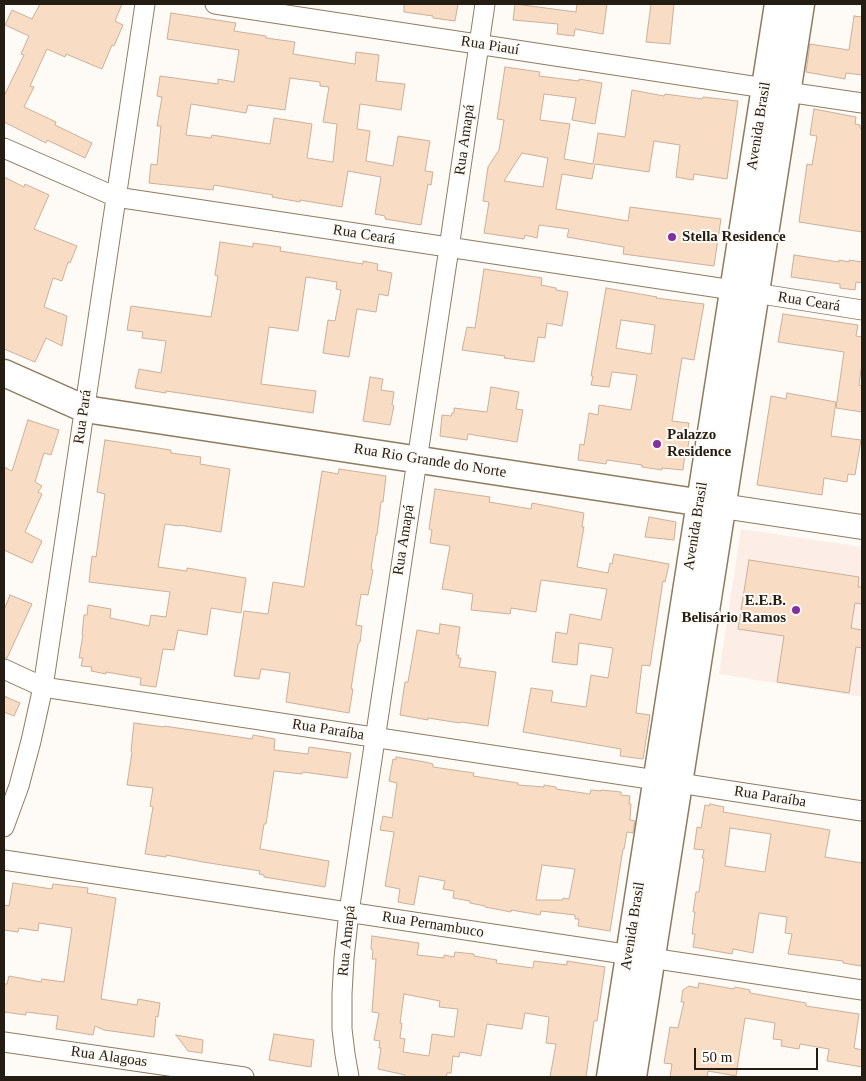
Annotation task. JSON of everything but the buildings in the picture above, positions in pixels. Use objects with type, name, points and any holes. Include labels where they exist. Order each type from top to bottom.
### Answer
[{"type":"main road","name":"Avenida Brasil","points":[[776,90],[778,4]]},
{"type":"main road","name":"Avenida Brasil","points":[[610,1077],[640,956],[776,90],[801,4]]},
{"type":"main road","name":"Rua Rio Grande do Norte","points":[[4,373],[85,409],[711,504]]},
{"type":"main road","name":"Avenida Brasil","points":[[633,1077],[640,956]]},
{"type":"street","name":"Rua Pará","points":[[4,827],[19,786],[43,687],[145,4]]},
{"type":"street","name":"Rua Piauí","points":[[215,4],[862,103]]},
{"type":"street","name":"Rua Amapá","points":[[349,1077],[343,1037],[342,1003],[349,912],[416,459],[450,248],[485,4]]},
{"type":"street","name":"Rua Ceará","points":[[4,148],[116,197],[862,310]]},
{"type":"street","name":"Rua Rio Grande do Norte","points":[[711,504],[862,527]]},
{"type":"street","name":"Rua Paraíba","points":[[4,669],[43,687],[862,811]]},
{"type":"street","name":"Rua Pernambuco","points":[[4,860],[862,990]]},
{"type":"street","name":"Rua Alagoas","points":[[4,1042],[165,1071],[244,1077]]},
{"type":"shaded area","name":"E.E.B. Belisário Ramos","points":[[741,529],[862,547],[862,697],[719,674]]},
{"type":"place","name":"Stella Residence","points":[[672,237]]},
{"type":"place","name":"Palazzo Residence","points":[[657,444]]},
{"type":"place","name":"E.E.B. Belisário Ramos","points":[[796,610]]}]
